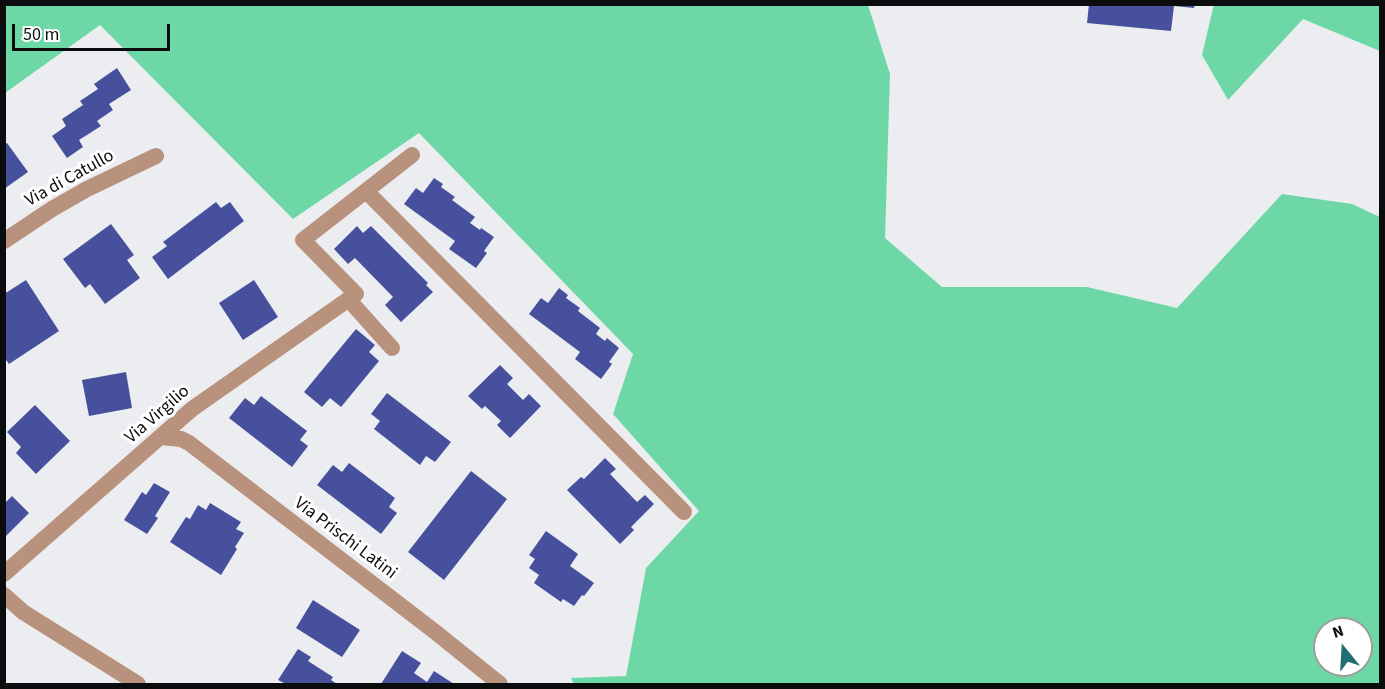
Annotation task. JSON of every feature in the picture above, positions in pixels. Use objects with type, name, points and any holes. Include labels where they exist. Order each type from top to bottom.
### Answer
[{"type":"street","points":[[392,348],[349,300],[356,294],[303,240],[412,155]]},
{"type":"street","name":"Via di Catullo","points":[[4,241],[87,189],[156,156]]},
{"type":"street","points":[[366,191],[684,512]]},
{"type":"street","name":"Via Virgilio","points":[[4,574],[192,409],[349,300]]},
{"type":"street","name":"Via Prischi Latini","points":[[161,437],[181,439],[189,443],[500,684]]},
{"type":"street","points":[[4,595],[23,612],[138,684]]},
{"type":"green space","points":[[5,4],[868,5],[890,74],[885,238],[942,287],[1087,287],[1177,308],[1282,194],[1352,204],[1380,217],[1380,684],[574,684],[571,678],[626,676],[646,568],[699,511],[613,414],[633,354],[419,133],[293,219],[100,25],[5,93]]},
{"type":"green space","points":[[1214,4],[1380,5],[1380,51],[1303,19],[1228,100],[1202,55]]},
{"type":"building","points":[[1089,4],[1195,4],[1194,8],[1174,6],[1171,31],[1087,23]]},
{"type":"building","points":[[117,68],[131,90],[109,104],[113,110],[97,121],[101,126],[79,140],[83,147],[67,158],[52,136],[66,126],[62,119],[83,105],[80,101],[98,89],[94,84]]},
{"type":"building","points":[[7,143],[28,172],[4,189],[4,144]]},
{"type":"building","points":[[434,178],[443,184],[441,187],[455,197],[452,200],[475,217],[470,223],[494,237],[484,251],[487,253],[476,268],[449,249],[455,241],[404,204],[416,188],[423,193]]},
{"type":"building","points":[[216,202],[221,208],[230,202],[244,221],[168,279],[152,257],[167,246],[163,242]]},
{"type":"building","points":[[111,224],[134,255],[127,260],[140,278],[105,304],[90,284],[85,288],[63,259]]},
{"type":"building","points":[[357,226],[363,233],[371,226],[428,283],[426,285],[433,292],[401,322],[385,305],[393,297],[355,258],[348,264],[334,249]]},
{"type":"building","points":[[26,280],[59,331],[9,364],[4,357],[4,294]]},
{"type":"building","points":[[254,280],[278,317],[243,340],[219,303]]},
{"type":"building","points":[[559,288],[568,295],[566,298],[580,308],[578,311],[600,328],[596,334],[605,341],[607,338],[619,348],[609,362],[612,364],[601,379],[575,359],[580,352],[529,314],[541,298],[548,303]]},
{"type":"building","points":[[356,329],[375,345],[369,352],[379,361],[341,407],[330,398],[322,407],[304,392]]},
{"type":"building","points":[[500,365],[513,378],[507,384],[523,400],[529,394],[541,406],[510,438],[497,425],[501,421],[485,406],[482,409],[468,396]]},
{"type":"building","points":[[126,372],[132,408],[89,416],[82,380]]},
{"type":"building","points":[[387,393],[451,442],[435,462],[426,456],[420,465],[374,429],[380,421],[371,414]]},
{"type":"building","points":[[261,396],[307,431],[300,440],[308,446],[292,467],[229,418],[245,398],[254,405]]},
{"type":"building","points":[[35,405],[70,441],[36,474],[16,453],[21,447],[7,432]]},
{"type":"building","points":[[605,458],[616,469],[610,474],[637,502],[645,495],[654,504],[631,527],[634,530],[620,544],[567,490],[581,477],[584,479]]},
{"type":"building","points":[[349,463],[395,498],[389,507],[397,513],[381,534],[317,485],[333,465],[342,472]]},
{"type":"building","points":[[471,471],[507,499],[444,580],[408,552]]},
{"type":"building","points":[[154,483],[170,492],[155,516],[158,518],[147,534],[124,520],[142,492],[146,495]]},
{"type":"building","points":[[12,496],[29,513],[4,538],[4,501],[6,502]]},
{"type":"building","points":[[210,503],[241,522],[236,529],[244,533],[221,575],[170,542],[186,517],[190,519],[198,505],[206,510]]},
{"type":"building","points":[[546,531],[578,554],[570,566],[594,583],[574,606],[563,599],[561,602],[534,583],[539,575],[529,568],[535,559],[529,555]]},
{"type":"building","points":[[313,600],[360,630],[342,657],[296,628]]},
{"type":"building","points":[[298,649],[311,657],[308,661],[333,677],[331,680],[337,684],[286,684],[278,680]]},
{"type":"building","points":[[402,651],[421,663],[414,673],[427,682],[434,671],[454,684],[381,684]]}]
